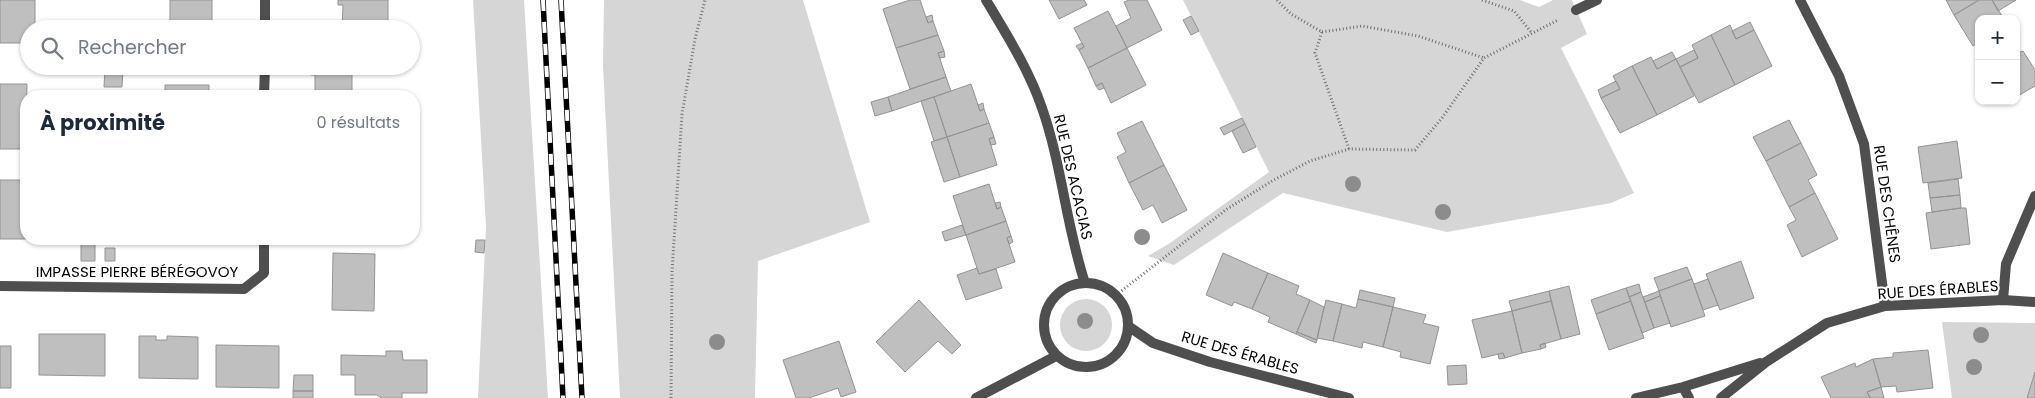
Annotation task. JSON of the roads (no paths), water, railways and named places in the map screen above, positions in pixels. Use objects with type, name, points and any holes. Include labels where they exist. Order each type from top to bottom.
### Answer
[{"type":"street","points":[[265,0],[265,20]]},
{"type":"street","name":"RUE DES ACACIAS","points":[[986,0],[1019,55],[1042,107],[1054,149],[1076,257],[1085,283]]},
{"type":"street","points":[[1576,10],[1597,0]]},
{"type":"street","name":"RUE DES CHÊNES","points":[[1800,0],[1839,76],[1864,144],[1886,306]]},
{"type":"street","points":[[264,90],[265,75]]},
{"type":"street","points":[[2003,300],[2006,264],[2035,196]]},
{"type":"street","name":"IMPASSE PIERRE BÉRÉGOVOY","points":[[0,286],[244,289],[264,273],[264,245]]},
{"type":"street","points":[[1085,283],[1102,286],[1116,295],[1125,309],[1128,326],[1123,347],[1116,356],[1097,366],[1086,368],[1075,366],[1056,356],[1049,347],[1043,326],[1046,309],[1055,296],[1064,288],[1074,284],[1085,283]]},
{"type":"street","name":"RUE DES ÉRABLES","points":[[1721,398],[1766,362],[1827,323],[1886,306],[2003,300],[2035,302]]},
{"type":"street","name":"RUE DES ÉRABLES","points":[[1128,326],[1153,343],[1210,362],[1349,398]]},
{"type":"street","points":[[976,398],[1056,356]]},
{"type":"street","name":"RUE DES ÉRABLES","points":[[1636,398],[1683,387],[1766,362]]},
{"type":"street","points":[[1683,387],[1684,398]]},
{"type":"street","points":[[1683,387],[1689,398]]},
{"type":"railway","points":[[543,0],[563,398]]},
{"type":"railway","points":[[561,0],[582,398]]}]
